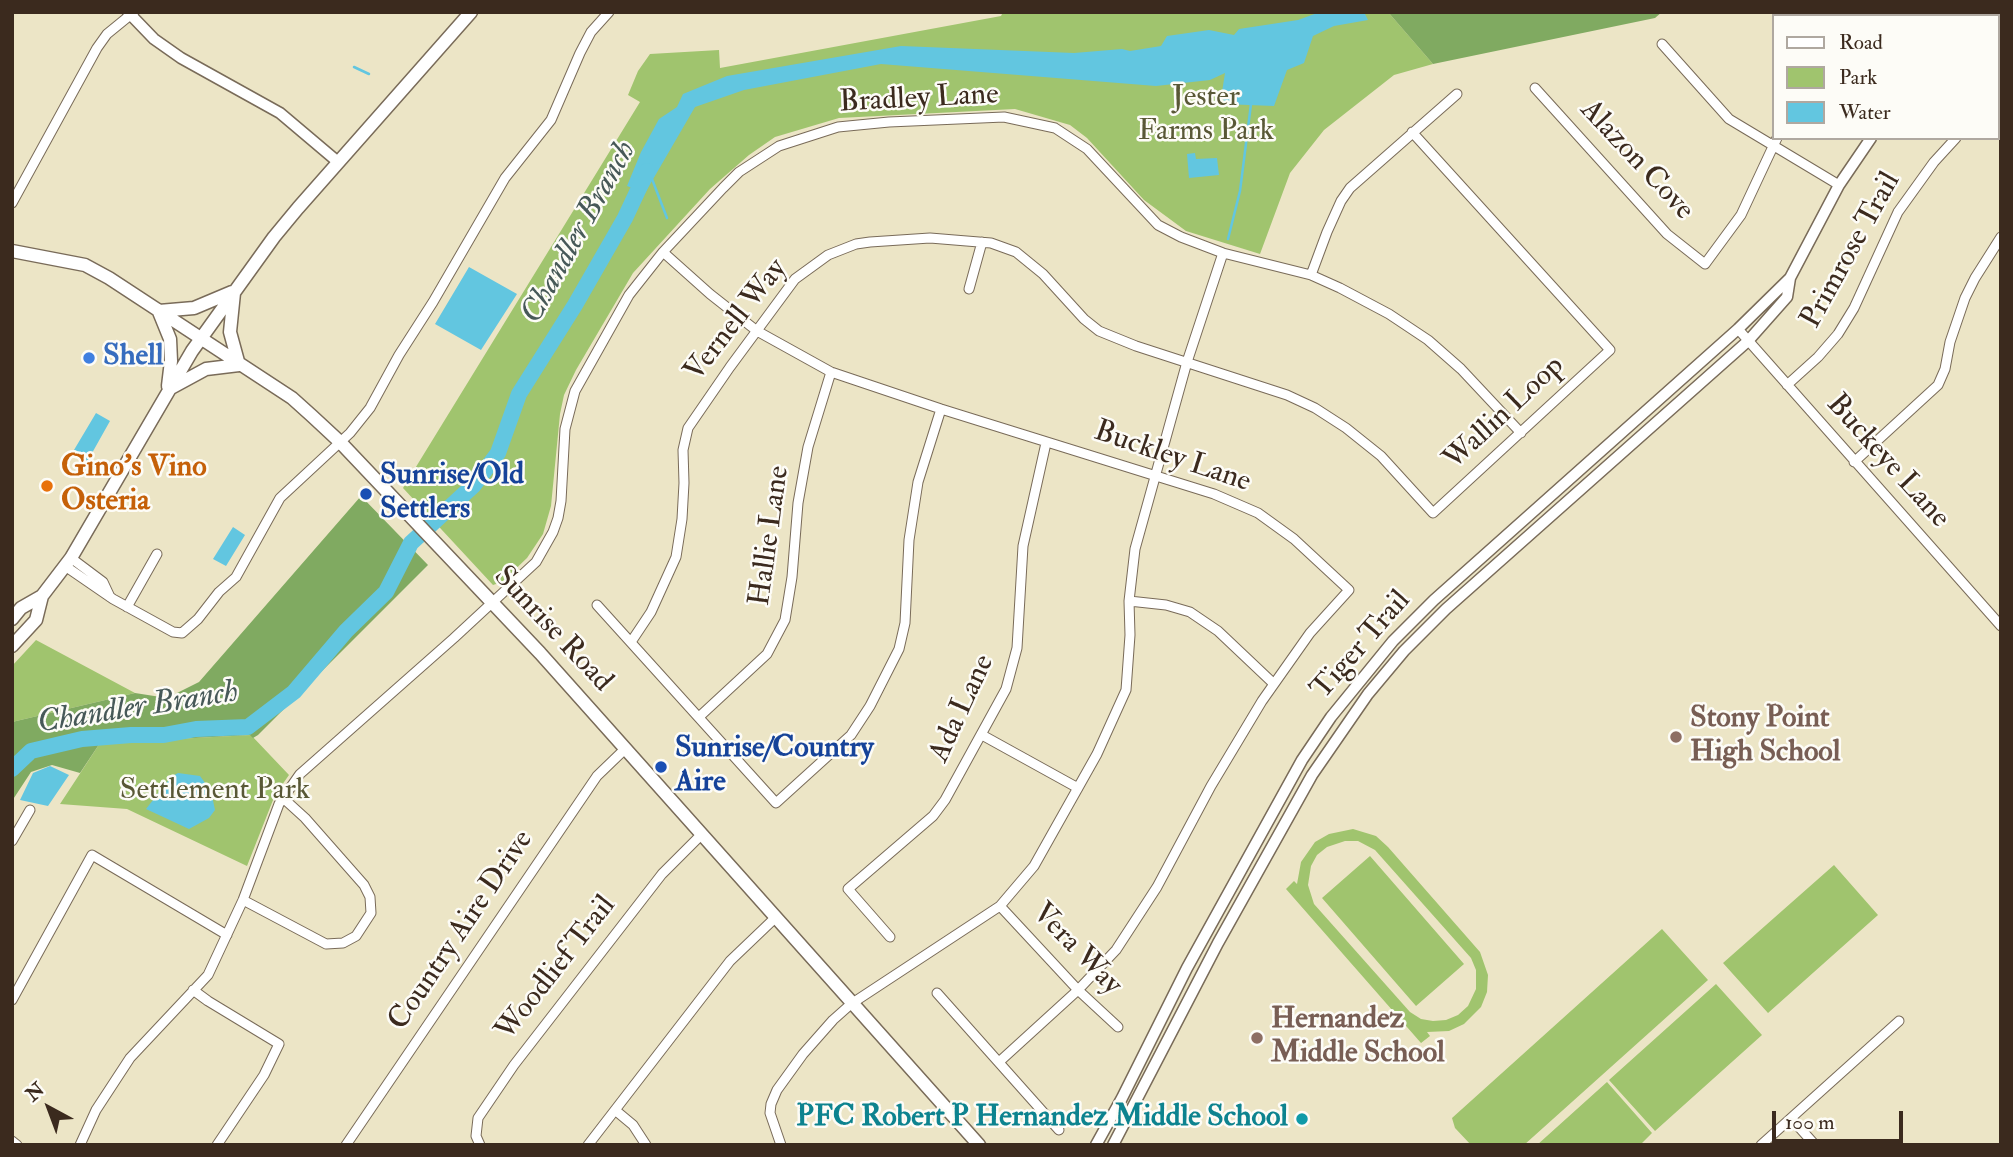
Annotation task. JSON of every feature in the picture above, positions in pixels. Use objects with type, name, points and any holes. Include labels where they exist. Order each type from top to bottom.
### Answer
[{"type":"main road","points":[[12,618],[21,608],[42,596],[68,562],[168,390],[234,291],[298,208],[471,12]]},
{"type":"main road","name":"Sunrise Road","points":[[12,251],[85,265],[109,278],[292,398],[340,442],[493,603],[979,1145]]},
{"type":"main road","points":[[168,390],[170,339],[159,311],[194,308],[234,291]]},
{"type":"main road","points":[[168,390],[206,369],[239,365],[230,332],[234,291]]},
{"type":"main road","points":[[12,646],[36,620],[42,596]]},
{"type":"street","points":[[68,562],[111,598],[173,632],[182,633],[236,577],[280,498],[340,442],[370,408],[505,178],[551,120],[591,32],[609,12]]},
{"type":"street","points":[[12,202],[97,48],[107,34],[131,13],[154,39],[181,58],[280,113],[338,162]]},
{"type":"street","points":[[1662,44],[1729,118],[1775,142],[1839,185]]},
{"type":"street","name":"Alazon Cove","points":[[1535,88],[1667,234],[1704,264],[1741,215],[1775,142]]},
{"type":"street","points":[[1311,275],[1327,232],[1350,188],[1457,93]]},
{"type":"street","name":"Bradley Lane","points":[[80,1145],[96,1110],[130,1058],[208,975],[243,900],[269,825],[300,774],[536,562],[553,532],[561,500],[565,429],[575,391],[629,295],[663,252],[739,172],[786,143],[838,127],[889,122],[1004,117],[1055,128],[1079,142],[1158,225],[1223,253],[1311,275],[1381,309],[1428,340],[1461,369],[1521,433]]},
{"type":"street","name":"Wallin Loop","points":[[1187,362],[1287,395],[1315,408],[1381,456],[1433,513],[1611,350],[1412,132]]},
{"type":"street","name":"Tiger Trail","points":[[1096,1145],[1128,1087],[1186,968],[1302,760],[1331,717],[1393,641],[1434,600],[1738,329],[1790,278],[1839,185],[1870,140]]},
{"type":"street","name":"Primrose Trail","points":[[1787,385],[1823,352],[1842,328],[1854,308],[1898,212],[1934,162],[1954,140]]},
{"type":"street","points":[[1854,462],[1938,385],[1965,298],[2001,237]]},
{"type":"street","name":"Vernell Way","points":[[631,642],[663,588],[676,557],[684,495],[683,450],[688,428],[795,279],[814,264],[841,249],[870,242],[930,238],[1003,246],[1026,258],[1084,319],[1099,331],[1187,362]]},
{"type":"street","points":[[969,289],[982,242]]},
{"type":"street","name":"Buckley Lane","points":[[663,252],[757,331],[831,372],[1046,443],[1214,494],[1258,513],[1294,539],[1349,590],[1310,633],[1274,684],[1211,786],[1137,921],[1116,950],[1078,990],[999,1062]]},
{"type":"street","points":[[781,1145],[770,1113],[773,1098],[803,1054],[851,1004],[1000,906],[1034,866],[1109,731],[1126,690],[1130,635],[1129,601],[1135,549],[1187,362],[1223,253]]},
{"type":"street","name":"Tiger Trail","points":[[1112,1145],[1218,943],[1312,775],[1368,694],[1446,609],[1748,341],[1787,297],[1790,278]]},
{"type":"street","name":"Buckeye Lane","points":[[1738,329],[2001,626]]},
{"type":"street","name":"Hallie Lane","points":[[699,717],[767,654],[785,620],[792,577],[798,503],[808,447],[831,372]]},
{"type":"street","points":[[597,605],[776,803],[851,735],[870,706],[899,649],[905,623],[909,540],[918,482],[941,409]]},
{"type":"street","name":"Ada Lane","points":[[890,937],[848,889],[933,816],[946,800],[1006,689],[1014,664],[1023,546],[1046,443]]},
{"type":"street","points":[[127,607],[157,554]]},
{"type":"street","points":[[1129,601],[1166,605],[1189,612],[1218,631],[1274,684]]},
{"type":"street","points":[[982,735],[1078,788]]},
{"type":"street","name":"Country Aire Drive","points":[[346,1145],[597,776],[625,749]]},
{"type":"street","points":[[243,900],[326,944],[343,943],[356,936],[371,913],[370,897],[364,885],[305,818],[283,798]]},
{"type":"street","points":[[12,841],[30,810]]},
{"type":"street","name":"Woodlief Trail","points":[[480,1145],[476,1136],[478,1118],[514,1065],[662,874],[701,835]]},
{"type":"street","points":[[12,1000],[92,855],[228,935]]},
{"type":"street","name":"Vera Way","points":[[1000,906],[1078,990],[1118,1027]]},
{"type":"street","points":[[588,1145],[730,961],[775,918]]},
{"type":"street","points":[[193,990],[279,1044],[264,1075],[217,1145]]},
{"type":"street","points":[[937,993],[1059,1130]]},
{"type":"street","points":[[1761,1145],[1899,1021]]},
{"type":"street","points":[[615,1110],[633,1125],[646,1145]]},
{"type":"street","points":[[1791,1118],[1815,1145]]},
{"type":"street","points":[[12,1141],[18,1145]]},
{"type":"green space","name":"Jester Farms Park","points":[[1003,12],[1388,12],[1433,64],[1394,75],[1324,130],[1290,173],[1260,254],[1186,231],[1144,200],[1087,138],[1070,125],[1015,109],[839,118],[775,137],[749,155],[710,189],[633,273],[564,395],[551,506],[543,534],[527,558],[502,582],[493,585],[403,488],[640,102],[628,95],[638,71],[650,54],[719,50],[720,68],[1001,16]]},
{"type":"green space","points":[[1388,12],[1662,12],[1655,18],[1433,64]]},
{"type":"green space","points":[[361,496],[428,565],[258,735],[253,738],[250,735],[100,743],[80,773],[52,765],[31,772],[12,801],[12,722],[135,693],[167,698],[199,682]]},
{"type":"green space","points":[[36,640],[135,693],[12,722],[12,666]]},
{"type":"green space","name":"Settlement Park","points":[[251,735],[289,775],[275,795],[247,866],[127,809],[60,804],[100,743]]},
{"type":"green space","points":[[1353,829],[1376,836],[1480,952],[1488,975],[1487,992],[1481,1007],[1464,1024],[1449,1031],[1427,1032],[1430,1036],[1421,1043],[1286,889],[1294,881],[1297,884],[1301,862],[1315,842],[1329,834]],"holes":[[[1345,841],[1358,841],[1375,850],[1471,958],[1476,970],[1476,989],[1468,1006],[1458,1015],[1433,1021],[1421,1019],[1410,1012],[1314,904],[1308,885],[1311,866],[1317,855],[1327,847]]]},
{"type":"green space","points":[[1370,856],[1464,964],[1416,1006],[1322,898]]},
{"type":"green space","points":[[1834,865],[1878,915],[1768,1013],[1723,963]]},
{"type":"green space","points":[[1662,929],[1708,980],[1524,1145],[1471,1145],[1455,1128],[1452,1118]]},
{"type":"green space","points":[[1716,984],[1762,1035],[1655,1131],[1609,1080]]},
{"type":"green space","points":[[1607,1082],[1652,1133],[1640,1145],[1537,1145]]},
{"type":"water","points":[[1320,12],[1364,12],[1368,20],[1334,26],[1313,36],[1304,63],[1287,70],[1274,106],[1224,104],[1222,92],[1225,73],[1210,80],[1156,86],[881,64],[744,90],[695,107],[645,193],[627,186],[659,119],[677,107],[683,94],[727,76],[901,46],[1074,53],[1122,49],[1130,51],[1161,46],[1167,36],[1209,30],[1234,35],[1239,29],[1298,20]]},
{"type":"water","points":[[1195,153],[1196,159],[1217,158],[1219,175],[1189,178],[1187,154]]},
{"type":"water","points":[[469,267],[517,294],[481,350],[435,324]]},
{"type":"water","points":[[96,413],[110,421],[87,462],[71,455]]},
{"type":"water","points":[[233,527],[245,535],[226,566],[213,559]]},
{"type":"water","points":[[50,766],[69,775],[48,806],[20,800],[33,773]]},
{"type":"water","points":[[178,773],[200,776],[211,791],[215,810],[209,818],[189,829],[146,809],[171,777]]},
{"type":"waterway","points":[[354,67],[369,74]]},
{"type":"waterway","points":[[1228,239],[1240,191],[1251,104]]},
{"type":"waterway","name":"Chandler Branch","points":[[12,769],[31,751],[82,739],[248,727],[294,692],[346,631],[386,592],[411,543],[474,485],[498,453],[519,394],[625,218],[647,171]]},
{"type":"waterway","points":[[652,179],[667,218]]},
{"type":"place","name":"Shell","points":[[89,358]]},
{"type":"place","name":"Gino's Vino Osteria","points":[[47,486]]},
{"type":"place","name":"Sunrise/Old Settlers","points":[[366,494]]},
{"type":"place","name":"Stony Point High School","points":[[1676,737]]},
{"type":"place","name":"Sunrise/Country Aire","points":[[661,767]]},
{"type":"place","name":"Hernandez Middle School","points":[[1257,1038]]},
{"type":"place","name":"PFC Robert P Hernandez Middle School","points":[[1302,1119]]}]
